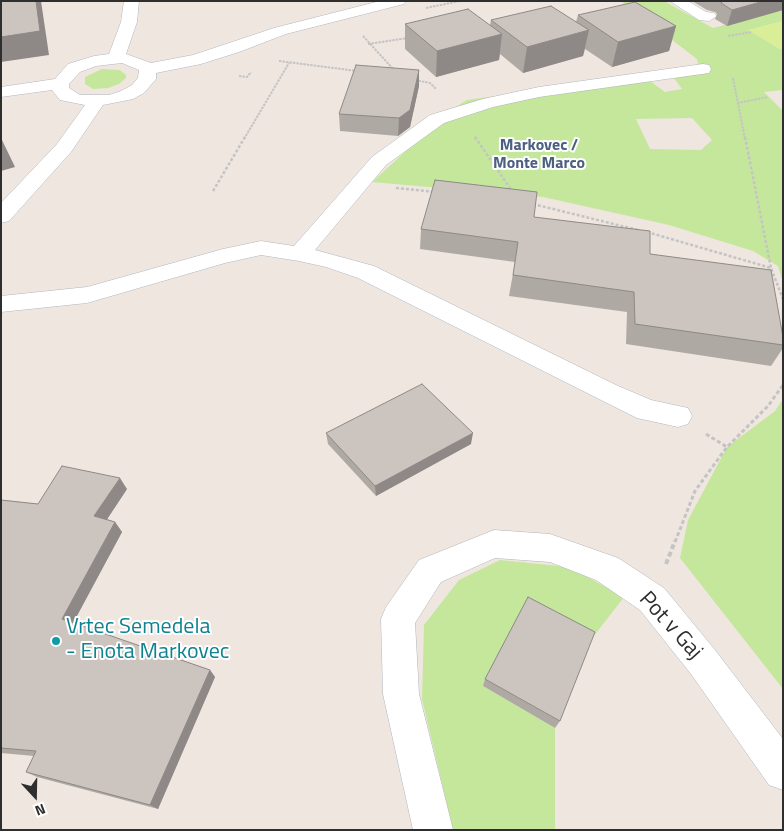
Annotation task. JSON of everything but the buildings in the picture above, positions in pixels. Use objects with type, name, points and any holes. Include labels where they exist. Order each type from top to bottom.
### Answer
[{"type":"street","points":[[116,58],[129,22],[132,1]]},
{"type":"street","points":[[1,92],[60,83],[74,68],[94,61],[116,58],[138,62],[148,69],[195,60],[365,5],[399,1]]},
{"type":"street","points":[[677,1],[704,17],[709,16]]},
{"type":"street","points":[[60,83],[60,89],[66,96],[78,100],[97,101],[127,95],[138,89],[147,79],[148,69]]},
{"type":"street","points":[[299,254],[379,162],[398,146],[437,119],[457,111],[538,92],[703,69]]},
{"type":"street","points":[[1,216],[64,148],[97,101]]},
{"type":"street","points":[[1,304],[88,295],[223,256],[261,248],[299,254],[330,260],[366,272],[607,392],[647,410],[678,416]]},
{"type":"street","name":"Pot v Gaj","points":[[433,830],[401,694],[398,619],[430,571],[494,544],[550,548],[608,569],[652,599],[702,662],[783,771]]},
{"type":"path","points":[[725,37],[752,32]]},
{"type":"path","points":[[195,60],[202,73],[247,77],[252,71]]},
{"type":"path","points":[[272,60],[363,72]]},
{"type":"path","points":[[213,192],[289,62]]},
{"type":"path","points":[[407,78],[430,83],[457,111],[513,192]]},
{"type":"path","points":[[737,103],[768,97]]},
{"type":"path","points":[[358,184],[443,193]]},
{"type":"path","points":[[528,203],[664,237],[771,268],[783,299]]},
{"type":"path","points":[[652,599],[695,491],[727,447],[768,406],[783,385]]},
{"type":"green space","points":[[621,1],[664,1],[713,28],[783,10],[783,21],[749,30],[780,49],[783,48],[783,90],[764,92],[783,111],[783,283],[778,266],[753,251],[669,225],[543,197],[372,182],[451,110],[467,100],[538,90],[650,81],[665,92],[682,89],[671,74],[698,65],[697,59]],"holes":[[[692,118],[712,140],[701,150],[650,149],[636,119]]]},
{"type":"green space","points":[[783,21],[783,48],[780,49],[748,30]]},
{"type":"green space","points":[[102,69],[120,70],[126,75],[126,78],[119,84],[108,88],[93,89],[85,84],[85,77]]},
{"type":"green space","points":[[783,399],[783,689],[680,558],[688,520],[727,447],[775,411]]},
{"type":"green space","points":[[500,560],[569,567],[624,597],[590,641],[483,686],[555,728],[555,830],[453,830],[422,699],[424,625],[459,580]]},
{"type":"place","name":"Vrtec Semedela - Enota Markovec","points":[[56,641]]},
{"type":"district","name":"Markovec / Monte Marco","points":[[539,155]]}]
